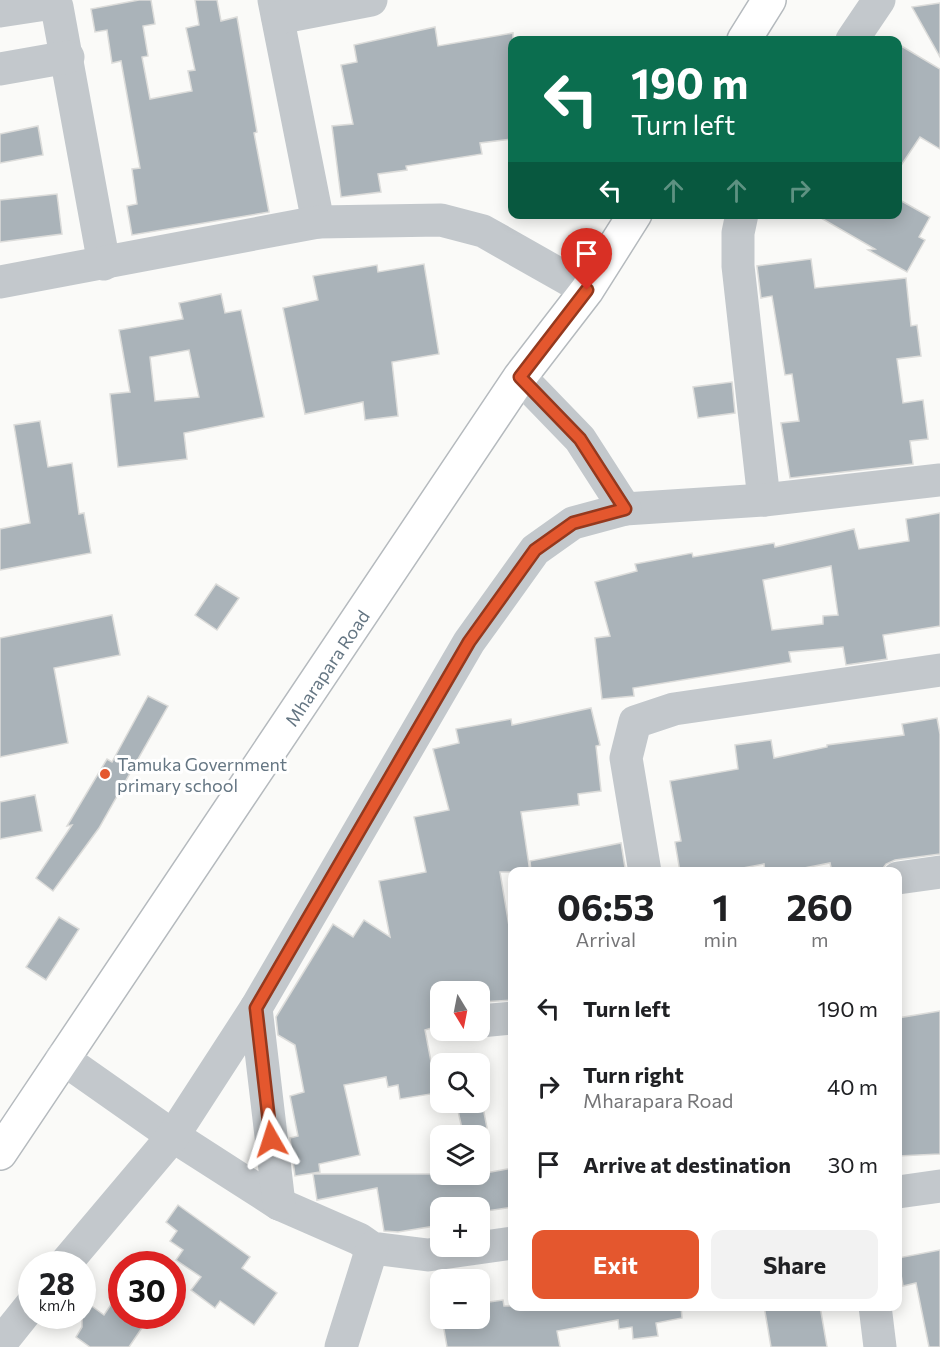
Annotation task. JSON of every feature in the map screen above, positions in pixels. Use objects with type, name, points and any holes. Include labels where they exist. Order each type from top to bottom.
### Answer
[{"type":"main road","points":[[746,36],[769,0]]},
{"type":"main road","name":"Mharapara Road","points":[[0,1153],[520,377],[587,290],[632,219]]},
{"type":"street","points":[[318,222],[276,9],[371,0]]},
{"type":"street","points":[[855,36],[879,0]]},
{"type":"street","points":[[0,11],[46,4],[57,7],[68,57],[104,264]]},
{"type":"street","points":[[0,69],[68,57]]},
{"type":"street","points":[[741,219],[738,233],[738,266],[764,500]]},
{"type":"street","points":[[0,282],[318,222],[441,220],[483,231],[587,290]]},
{"type":"street","points":[[520,377],[580,439],[625,509]]},
{"type":"street","points":[[76,1251],[173,1137],[256,1008],[469,642],[535,550],[573,523],[625,509],[764,500],[940,480]]},
{"type":"street","points":[[644,867],[626,758],[635,722],[674,709],[940,670]]},
{"type":"street","points":[[902,877],[940,872]]},
{"type":"street","points":[[256,1008],[279,1204]]},
{"type":"street","points":[[490,1020],[508,1018]]},
{"type":"street","points":[[62,1058],[173,1137],[279,1204],[359,1239],[372,1248],[428,1255],[508,1244]]},
{"type":"street","points":[[902,1191],[940,1186]]},
{"type":"street","points":[[341,1347],[372,1248]]},
{"type":"street","points":[[876,1311],[880,1347]]},
{"type":"street","points":[[0,1344],[18,1322]]},
{"type":"building","points":[[151,0],[155,24],[143,26],[148,56],[142,57],[150,99],[192,91],[188,71],[195,70],[186,28],[199,25],[195,0],[217,0],[221,21],[237,17],[257,132],[254,133],[269,212],[132,235],[127,206],[137,204],[132,169],[140,168],[121,61],[112,63],[107,30],[95,32],[91,9]]},
{"type":"building","points":[[940,3],[940,57],[912,7]]},
{"type":"building","points":[[435,27],[438,46],[513,33],[513,36],[508,36],[508,140],[480,143],[482,154],[406,166],[407,170],[378,174],[381,192],[341,197],[332,126],[353,124],[341,65],[357,62],[354,45]]},
{"type":"building","points":[[902,46],[940,69],[940,149],[920,137],[902,164]]},
{"type":"building","points":[[38,126],[43,155],[0,163],[0,134]]},
{"type":"building","points":[[57,194],[62,234],[0,242],[0,200]]},
{"type":"building","points":[[902,201],[930,217],[919,237],[925,240],[907,272],[868,250],[875,249],[823,219],[902,219]]},
{"type":"building","points":[[811,259],[815,288],[906,278],[911,326],[917,325],[921,356],[897,359],[903,403],[923,400],[928,439],[910,441],[913,464],[790,478],[781,423],[799,421],[792,374],[785,375],[772,296],[761,298],[757,266]]},
{"type":"building","points":[[424,264],[439,354],[392,362],[398,416],[365,420],[363,402],[305,414],[283,308],[318,300],[313,276],[377,265],[378,272]]},
{"type":"building","points":[[221,294],[225,313],[241,310],[264,417],[184,433],[187,459],[118,467],[110,394],[130,392],[119,330],[183,319],[179,303]],"holes":[[[189,350],[199,397],[155,401],[150,357]]]},
{"type":"building","points":[[732,382],[735,413],[698,418],[693,387]]},
{"type":"building","points":[[40,421],[48,467],[72,463],[79,514],[84,513],[91,553],[0,570],[0,529],[30,523],[14,425]]},
{"type":"building","points":[[940,513],[940,626],[883,635],[887,659],[846,665],[843,647],[789,652],[791,662],[633,688],[634,696],[602,699],[595,638],[610,636],[595,582],[637,571],[635,564],[692,553],[693,557],[774,543],[775,547],[854,529],[859,549],[909,541],[906,519]],"holes":[[[831,566],[838,615],[823,616],[823,624],[772,630],[763,580]]]},
{"type":"building","points":[[216,584],[239,598],[217,630],[195,615]]},
{"type":"building","points":[[112,615],[120,655],[54,668],[68,743],[0,757],[0,638]]},
{"type":"building","points":[[148,696],[168,706],[99,828],[53,891],[36,878],[72,825],[67,826],[107,759],[112,762]]},
{"type":"building","points":[[591,708],[600,745],[596,746],[601,791],[578,794],[579,805],[521,812],[529,867],[508,867],[508,872],[500,872],[508,920],[508,1000],[490,1001],[490,981],[430,981],[430,1028],[425,1030],[430,1056],[430,1094],[400,1099],[398,1085],[388,1087],[386,1077],[344,1085],[360,1155],[319,1164],[320,1172],[295,1176],[290,1138],[298,1136],[290,1096],[304,1092],[295,1045],[278,1035],[276,1017],[333,924],[353,937],[364,920],[390,937],[379,881],[426,872],[414,817],[449,810],[433,749],[459,743],[456,729],[511,719],[512,725]]},
{"type":"building","points":[[937,718],[940,734],[940,854],[895,860],[884,867],[831,867],[830,863],[810,867],[764,867],[764,864],[748,867],[679,867],[675,842],[681,841],[670,781],[738,769],[735,745],[771,740],[774,758],[827,747],[827,745],[904,735],[902,724]]},
{"type":"building","points":[[35,795],[42,831],[0,839],[0,802]]},
{"type":"building","points":[[621,843],[625,867],[531,867],[530,861]]},
{"type":"building","points":[[59,917],[79,929],[46,980],[26,967]]},
{"type":"building","points":[[940,1011],[940,1154],[902,1156],[902,1017]]},
{"type":"building","points":[[458,1113],[484,1113],[486,1125],[461,1125]]},
{"type":"building","points":[[508,1169],[508,1208],[490,1210],[490,1197],[430,1197],[430,1227],[398,1232],[384,1231],[377,1188],[317,1200],[313,1174],[430,1174],[430,1185],[490,1185],[490,1172]]},
{"type":"building","points":[[178,1205],[250,1257],[242,1268],[277,1293],[254,1325],[220,1301],[215,1308],[191,1290],[201,1277],[186,1267],[186,1251],[182,1251],[170,1241],[177,1231],[166,1222]]},
{"type":"building","points":[[940,1250],[940,1347],[929,1347],[916,1283],[903,1286],[902,1257]]},
{"type":"building","points":[[503,1300],[504,1306],[508,1306],[508,1311],[681,1311],[682,1318],[656,1323],[658,1336],[633,1339],[632,1327],[619,1329],[618,1320],[557,1331],[560,1347],[447,1347],[444,1329],[490,1329],[490,1302]]},
{"type":"building","points":[[96,1309],[104,1315],[108,1309],[108,1329],[141,1329],[129,1347],[90,1347],[76,1337],[81,1329],[96,1329]]},
{"type":"building","points":[[765,1311],[821,1311],[827,1347],[771,1347]]},
{"type":"place","name":"Tamuka Government primary school","points":[[105,774]]},
{"type":"route","points":[[271,1139],[256,1008],[469,642],[535,550],[573,523],[625,509],[596,460],[580,439],[520,377],[587,290]]}]
